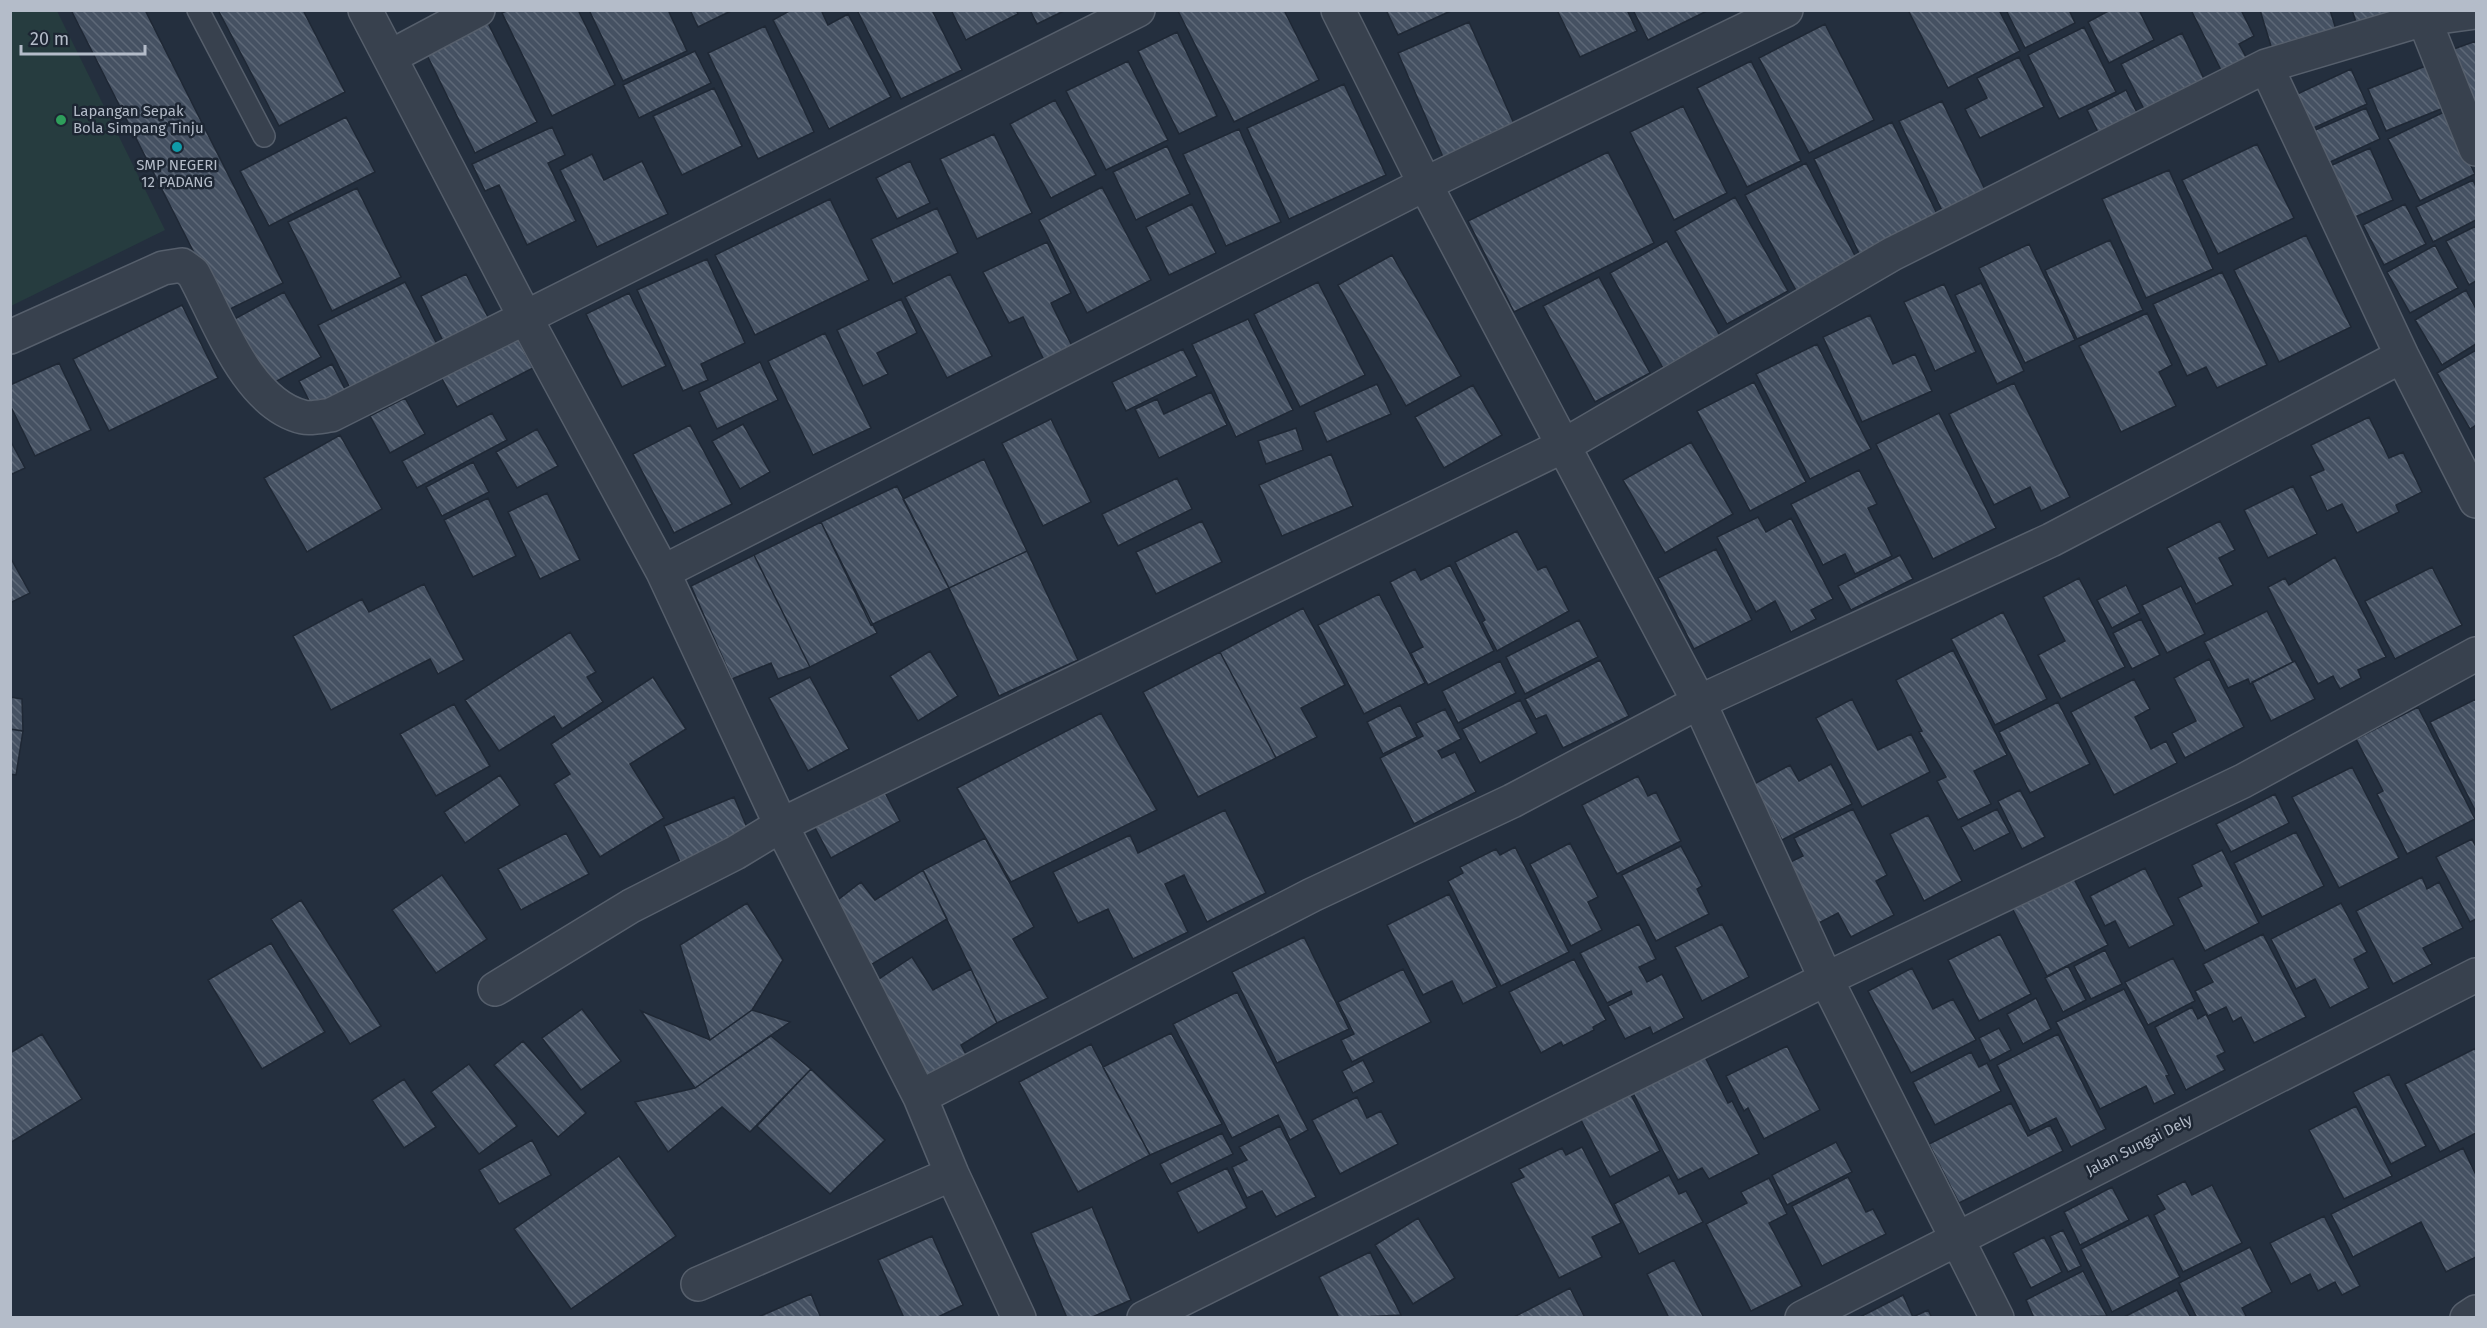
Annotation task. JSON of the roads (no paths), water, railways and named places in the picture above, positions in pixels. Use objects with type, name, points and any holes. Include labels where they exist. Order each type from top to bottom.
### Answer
[{"type":"street","points":[[365,10],[525,317],[663,572],[781,825],[920,1097],[952,1174],[1019,1317]]},
{"type":"street","points":[[390,57],[478,10]]},
{"type":"street","points":[[10,337],[164,268],[182,265],[193,273],[238,361],[261,389],[282,408],[305,418],[331,415],[1138,10]]},
{"type":"street","points":[[1338,10],[1425,184],[1699,702],[1826,980],[1997,1317]]},
{"type":"street","points":[[663,572],[1425,184],[1786,10]]},
{"type":"street","points":[[495,989],[632,906],[735,853],[781,825],[1563,446],[1892,254],[2266,66],[2424,19],[2476,12]]},
{"type":"street","points":[[2424,19],[2476,149]]},
{"type":"street","points":[[2266,66],[2402,356],[2476,501]]},
{"type":"street","points":[[920,1097],[1312,895],[1512,801],[1699,702],[2051,540],[2402,356]]},
{"type":"street","points":[[1144,1317],[1826,980],[2243,781],[2476,654]]},
{"type":"street","name":"Jalan Sungai Dely","points":[[1802,1317],[2476,975]]},
{"type":"street","points":[[698,1284],[952,1174]]},
{"type":"street","points":[[2467,1317],[2476,1312]]},
{"type":"lane","points":[[198,10],[264,136]]},
{"type":"place","name":"Lapangan Sepak Bola Simpang Tinju","points":[[61,120]]},
{"type":"place","name":"SMP NEGERI 12 PADANG","points":[[177,147]]}]
